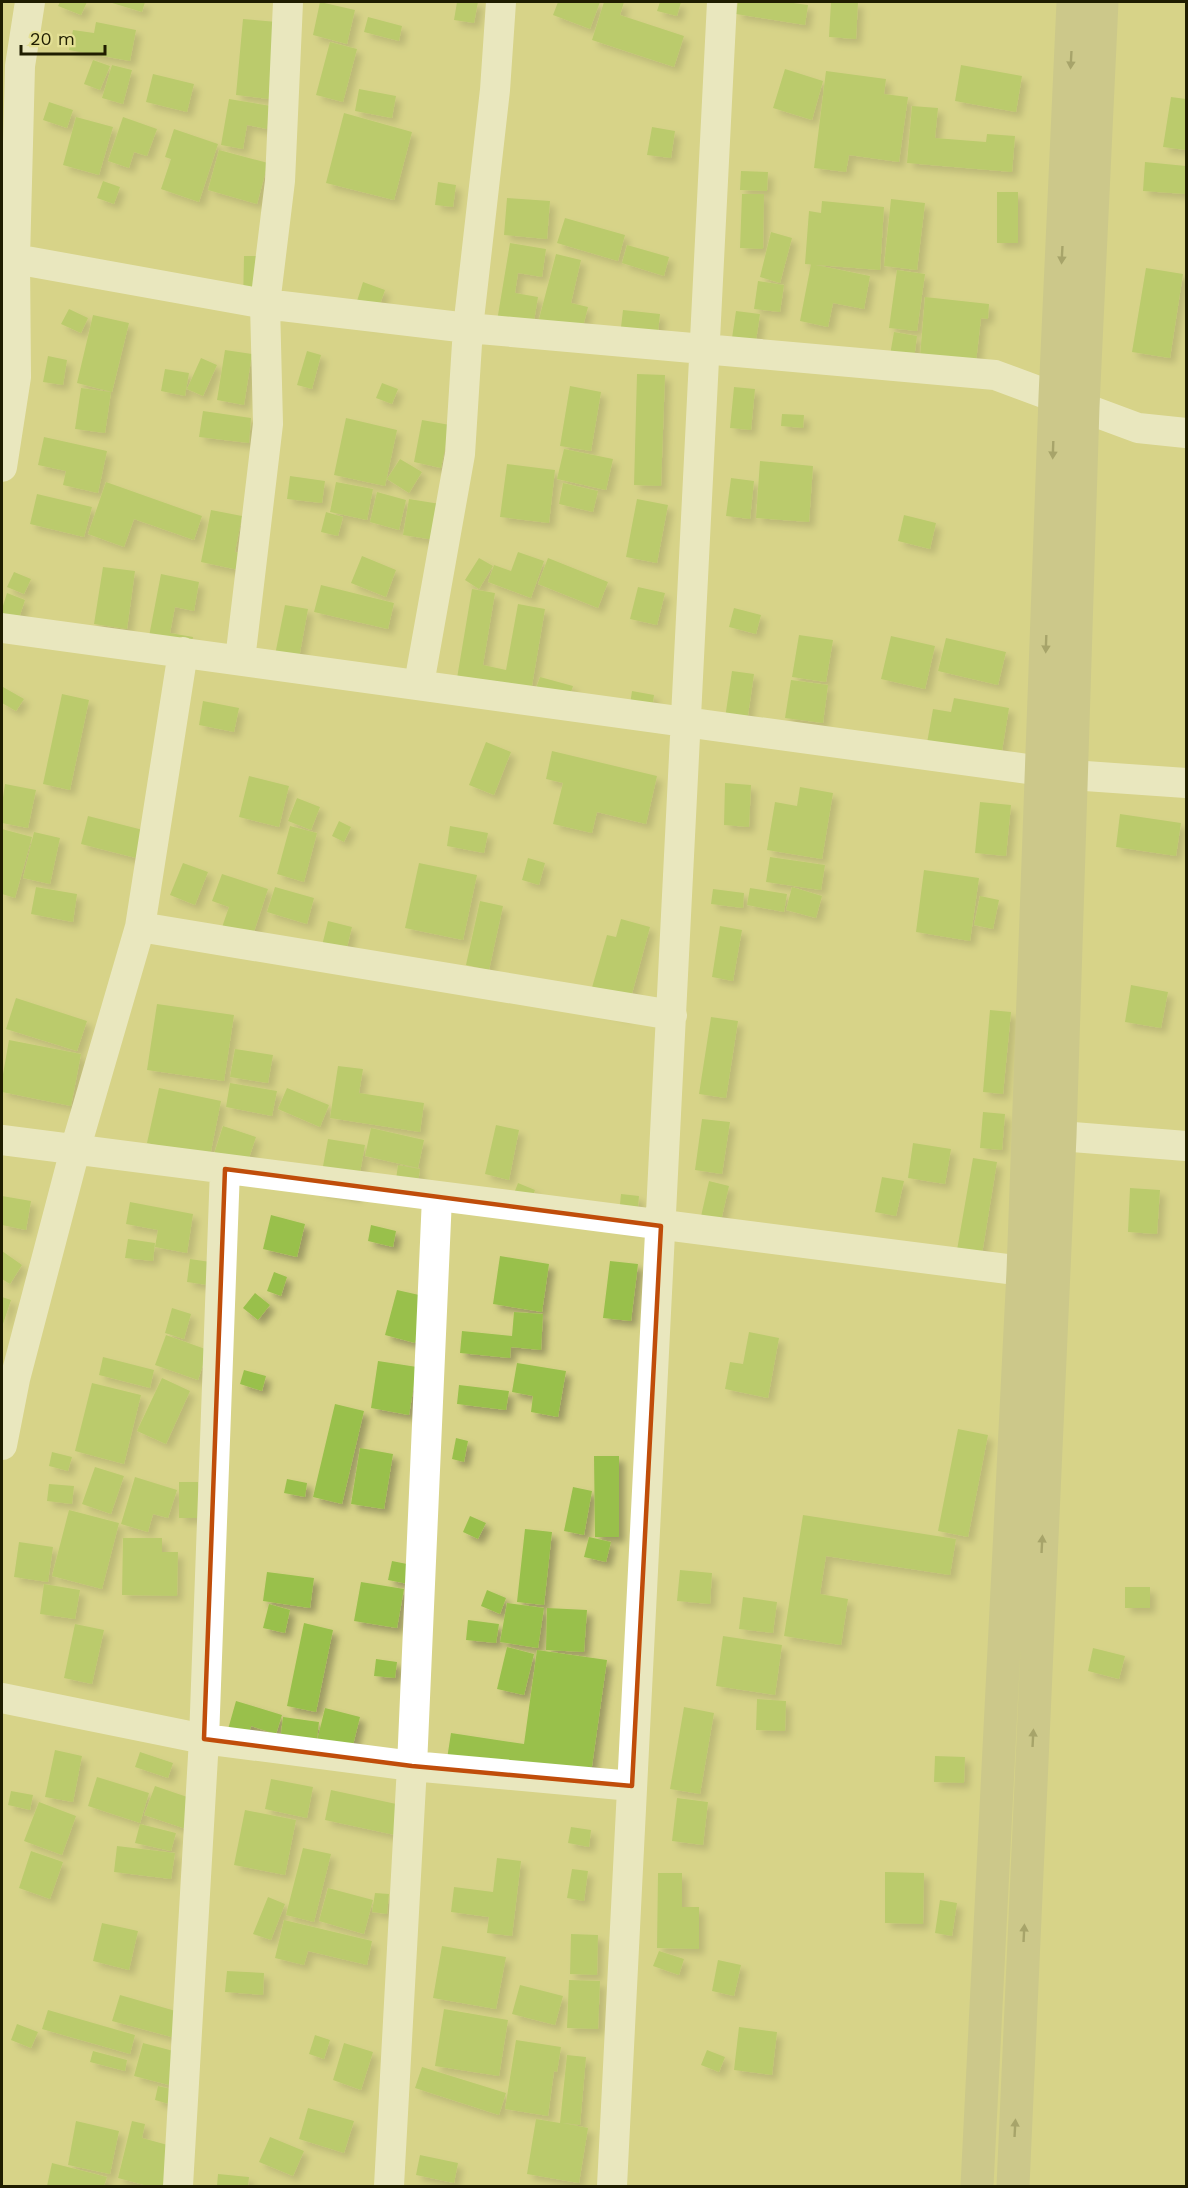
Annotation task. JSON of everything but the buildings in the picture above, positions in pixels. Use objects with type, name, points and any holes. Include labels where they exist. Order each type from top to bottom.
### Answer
[{"type":"main road","points":[[977,2187],[1023,1271],[1056,772],[1069,402],[1073,2]]},
{"type":"main road","points":[[1069,402],[1102,2]]},
{"type":"main road","points":[[1013,2187],[1060,1136],[1056,772]]},
{"type":"street","points":[[2,467],[16,377],[15,259],[20,66],[30,2]]},
{"type":"street","points":[[240,660],[268,423],[264,304],[280,181],[288,2]]},
{"type":"street","points":[[418,684],[460,454],[468,328],[495,90],[501,2]]},
{"type":"street","points":[[612,2187],[722,2]]},
{"type":"street","points":[[15,259],[264,304],[468,328],[995,375],[1138,428],[1186,432]]},
{"type":"street","points":[[2,628],[1056,772],[1186,783]]},
{"type":"street","points":[[2,1444],[15,1379],[75,1150],[140,927],[183,652]]},
{"type":"street","points":[[140,927],[672,1015]]},
{"type":"street","points":[[1060,1136],[1186,1146]]},
{"type":"street","points":[[2,1140],[1023,1271]]},
{"type":"street","points":[[178,2187],[204,1739],[225,1169]]},
{"type":"street","points":[[389,2187],[412,1766],[437,1197]]},
{"type":"street","points":[[2,1698],[204,1739],[412,1766],[632,1786]]},
{"type":"highlighted area","points":[[225,1169],[661,1226],[632,1786],[412,1766],[204,1739]]}]
